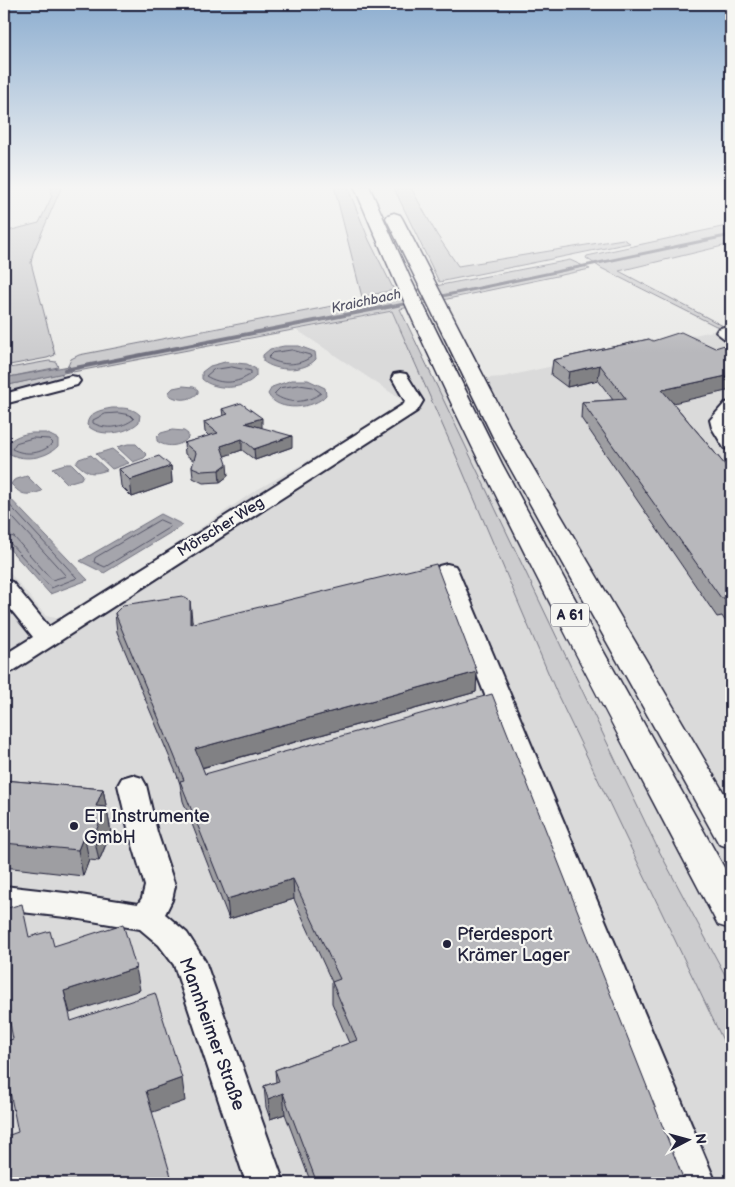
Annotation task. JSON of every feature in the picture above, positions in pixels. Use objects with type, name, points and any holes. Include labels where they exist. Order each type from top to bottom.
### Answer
[{"type":"highway","name":"A 61","points":[[385,241],[403,282],[428,309],[504,437],[731,835]]},
{"type":"highway","name":"A 61","points":[[406,241],[423,278],[428,309],[480,444],[606,684],[731,914]]},
{"type":"street","name":"Mörscher Weg","points":[[4,666],[412,407],[414,401],[400,378]]},
{"type":"street","points":[[4,399],[71,381]]},
{"type":"street","points":[[731,407],[720,420],[720,428],[731,444]]},
{"type":"street","points":[[447,571],[697,1183]]},
{"type":"street","points":[[4,587],[46,638]]},
{"type":"street","points":[[4,898],[74,906],[146,918],[157,900],[160,886],[143,832],[132,785]]},
{"type":"street","name":"Mannheimer Straße","points":[[146,918],[159,925],[177,942],[189,960],[265,1183]]},
{"type":"shaded area","points":[[4,241],[38,241],[31,263],[55,355],[4,366]]},
{"type":"shaded area","points":[[348,241],[370,241],[394,290],[362,297]]},
{"type":"shaded area","points":[[420,241],[441,241],[458,266],[608,241],[630,243],[439,282]]},
{"type":"shaded area","points":[[655,241],[731,241],[731,244],[619,271],[725,327],[716,326],[601,268],[586,258],[587,256]]},
{"type":"shaded area","points":[[570,260],[590,269],[400,309],[657,847],[731,986],[731,1057],[558,696],[392,311],[73,372],[68,366],[71,359],[79,355]]},
{"type":"shaded area","points":[[392,311],[423,382],[503,377],[731,327],[731,1183],[4,1183],[4,566],[46,616],[56,618],[71,616],[253,492],[408,404],[297,330]]},
{"type":"shaded area","points":[[49,361],[56,362],[58,367],[4,378],[4,369]]},
{"type":"shaded area","points":[[61,373],[64,378],[43,386],[4,396],[4,386]]},
{"type":"water","points":[[284,346],[299,346],[315,352],[316,359],[305,366],[290,369],[275,367],[263,361],[263,355],[270,349]]},
{"type":"water","points":[[225,362],[247,364],[256,369],[256,376],[244,384],[229,387],[214,386],[202,379],[202,372],[210,366]]},
{"type":"water","points":[[69,366],[73,371],[4,386],[4,378]]},
{"type":"water","points":[[292,380],[308,380],[325,388],[326,395],[314,403],[296,407],[279,404],[268,394],[272,387]]},
{"type":"water","points":[[183,386],[194,387],[198,390],[198,393],[191,398],[184,399],[169,395],[173,388]]},
{"type":"water","points":[[112,408],[127,408],[134,411],[140,415],[139,422],[128,429],[113,433],[98,432],[87,425],[92,414]]},
{"type":"water","points":[[172,430],[184,431],[188,434],[188,438],[173,446],[157,441],[157,437],[161,433]]},
{"type":"water","points":[[46,433],[58,439],[58,446],[47,454],[33,458],[19,457],[7,452],[6,445],[12,440],[21,435]]},
{"type":"water","points":[[136,444],[147,455],[133,462],[117,447]]},
{"type":"water","points":[[112,449],[129,463],[112,469],[96,454]]},
{"type":"water","points":[[91,455],[107,470],[98,473],[90,472],[76,463],[79,459]]},
{"type":"water","points":[[72,464],[83,475],[81,479],[67,483],[52,468]]},
{"type":"water","points":[[27,476],[42,491],[25,494],[18,491],[11,484],[14,480]]},
{"type":"water","points":[[4,492],[88,580],[50,594],[4,543]]},
{"type":"water","points":[[161,514],[183,525],[104,573],[80,561]]},
{"type":"building","points":[[681,332],[715,348],[731,343],[731,375],[662,390],[731,472],[731,606],[726,598],[721,598],[582,402],[626,399],[600,365],[569,372],[553,360],[649,339],[653,341]]},
{"type":"building","points":[[241,403],[262,418],[245,423],[292,436],[254,449],[242,439],[221,446],[227,464],[219,470],[202,471],[192,467],[196,453],[184,443],[218,433],[204,422],[228,414],[222,409]]},
{"type":"building","points":[[159,456],[171,466],[130,480],[119,469]]},
{"type":"building","name":"Pferdesport Krämer Lager","points":[[436,564],[477,672],[195,749],[205,774],[492,694],[685,1183],[317,1183],[283,1093],[268,1099],[264,1086],[279,1081],[275,1070],[357,1040],[332,982],[340,979],[293,879],[227,899],[180,781],[184,780],[115,613],[123,605],[182,596],[190,601],[190,624]]},
{"type":"building","points":[[4,780],[103,789],[96,806],[106,807],[94,836],[84,835],[78,850],[4,843]]},
{"type":"building","points":[[22,904],[29,937],[50,931],[54,946],[123,924],[136,968],[64,991],[71,1021],[155,993],[182,1078],[146,1091],[173,1183],[4,1183],[4,1137],[18,1132],[4,1062],[4,1042],[13,1039],[4,990],[4,909]]},
{"type":"waterway","name":"Kraichbach","points":[[385,308],[701,241]]},
{"type":"waterway","name":"Kraichbach","points":[[65,370],[391,306]]},
{"type":"place","name":"ET Instrumente GmbH","points":[[74,826]]},
{"type":"place","name":"Pferdesport Krämer Lager","points":[[447,944]]}]
